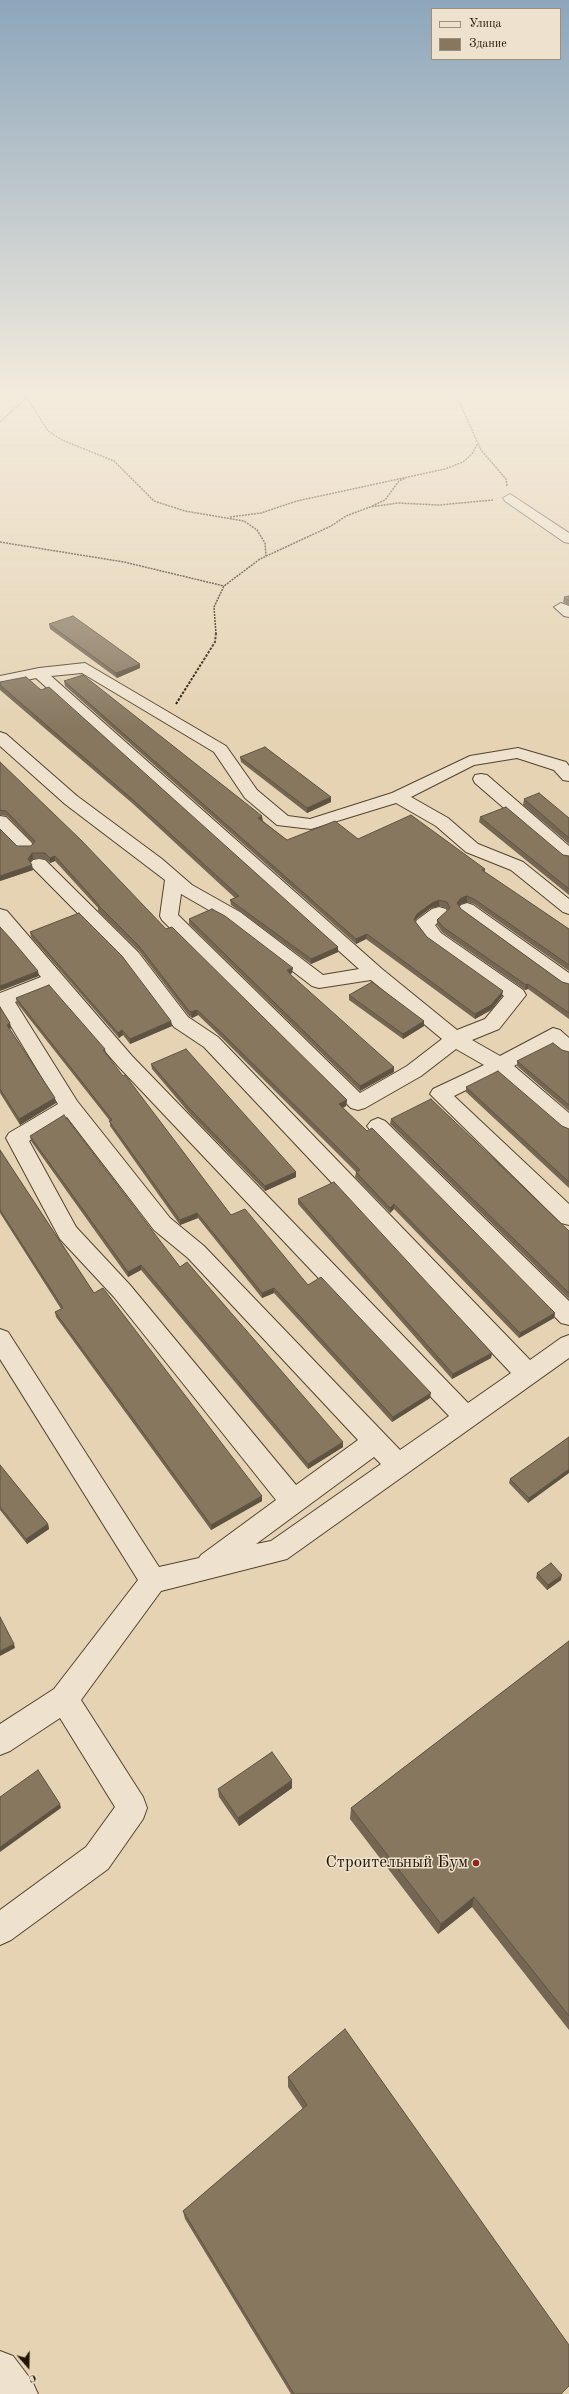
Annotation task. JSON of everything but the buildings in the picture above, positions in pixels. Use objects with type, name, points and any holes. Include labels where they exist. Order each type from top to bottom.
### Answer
[{"type":"lane","points":[[520,505],[569,539]]},
{"type":"lane","points":[[0,681],[39,673],[85,668],[220,749],[251,794],[283,821],[311,824],[398,797],[470,761],[518,752],[566,766]]},
{"type":"lane","points":[[39,673],[59,693],[230,841],[376,973],[455,1038],[500,1065],[569,1125]]},
{"type":"lane","points":[[0,737],[71,800],[174,878],[186,889],[233,916],[319,982],[376,973]]},
{"type":"lane","points":[[481,779],[569,855]]},
{"type":"lane","points":[[398,797],[442,822],[472,848],[517,866],[569,908]]},
{"type":"lane","points":[[0,821],[26,846]]},
{"type":"lane","points":[[39,864],[131,956],[181,1022],[212,1042],[528,1374]]},
{"type":"lane","points":[[174,878],[169,916],[259,1007],[358,1103],[414,1071],[455,1038],[492,1024],[516,994],[434,937],[424,924],[439,913]]},
{"type":"lane","points":[[467,909],[569,982]]},
{"type":"lane","points":[[0,915],[125,1061],[466,1418]]},
{"type":"lane","points":[[53,978],[4,999],[70,1106],[162,1224],[196,1252],[399,1466]]},
{"type":"lane","points":[[569,1050],[561,1030],[500,1065],[440,1094],[569,1217]]},
{"type":"lane","points":[[70,1106],[8,1140],[68,1233],[122,1291],[294,1502]]},
{"type":"lane","points":[[378,1126],[569,1316]]},
{"type":"lane","points":[[0,1339],[153,1581]]},
{"type":"lane","points":[[0,1741],[64,1699],[153,1581],[278,1551],[569,1345]]},
{"type":"lane","points":[[201,1570],[376,1442]]},
{"type":"lane","points":[[0,1929],[97,1858],[132,1808],[64,1699]]},
{"type":"lane","points":[[0,2369],[18,2394]]},
{"type":"path","points":[[166,505],[185,511],[244,521],[257,530],[265,543],[266,556]]},
{"type":"path","points":[[227,518],[261,513],[286,505]]},
{"type":"path","points":[[166,717],[185,691],[203,658],[215,642],[216,628],[214,607],[224,586],[266,556],[331,526],[346,516],[375,505]]},
{"type":"path","points":[[370,507],[386,505]]},
{"type":"path","points":[[0,542],[124,562],[224,586]]},
{"type":"place","name":"Строительный Бум","points":[[476,1863]]}]
